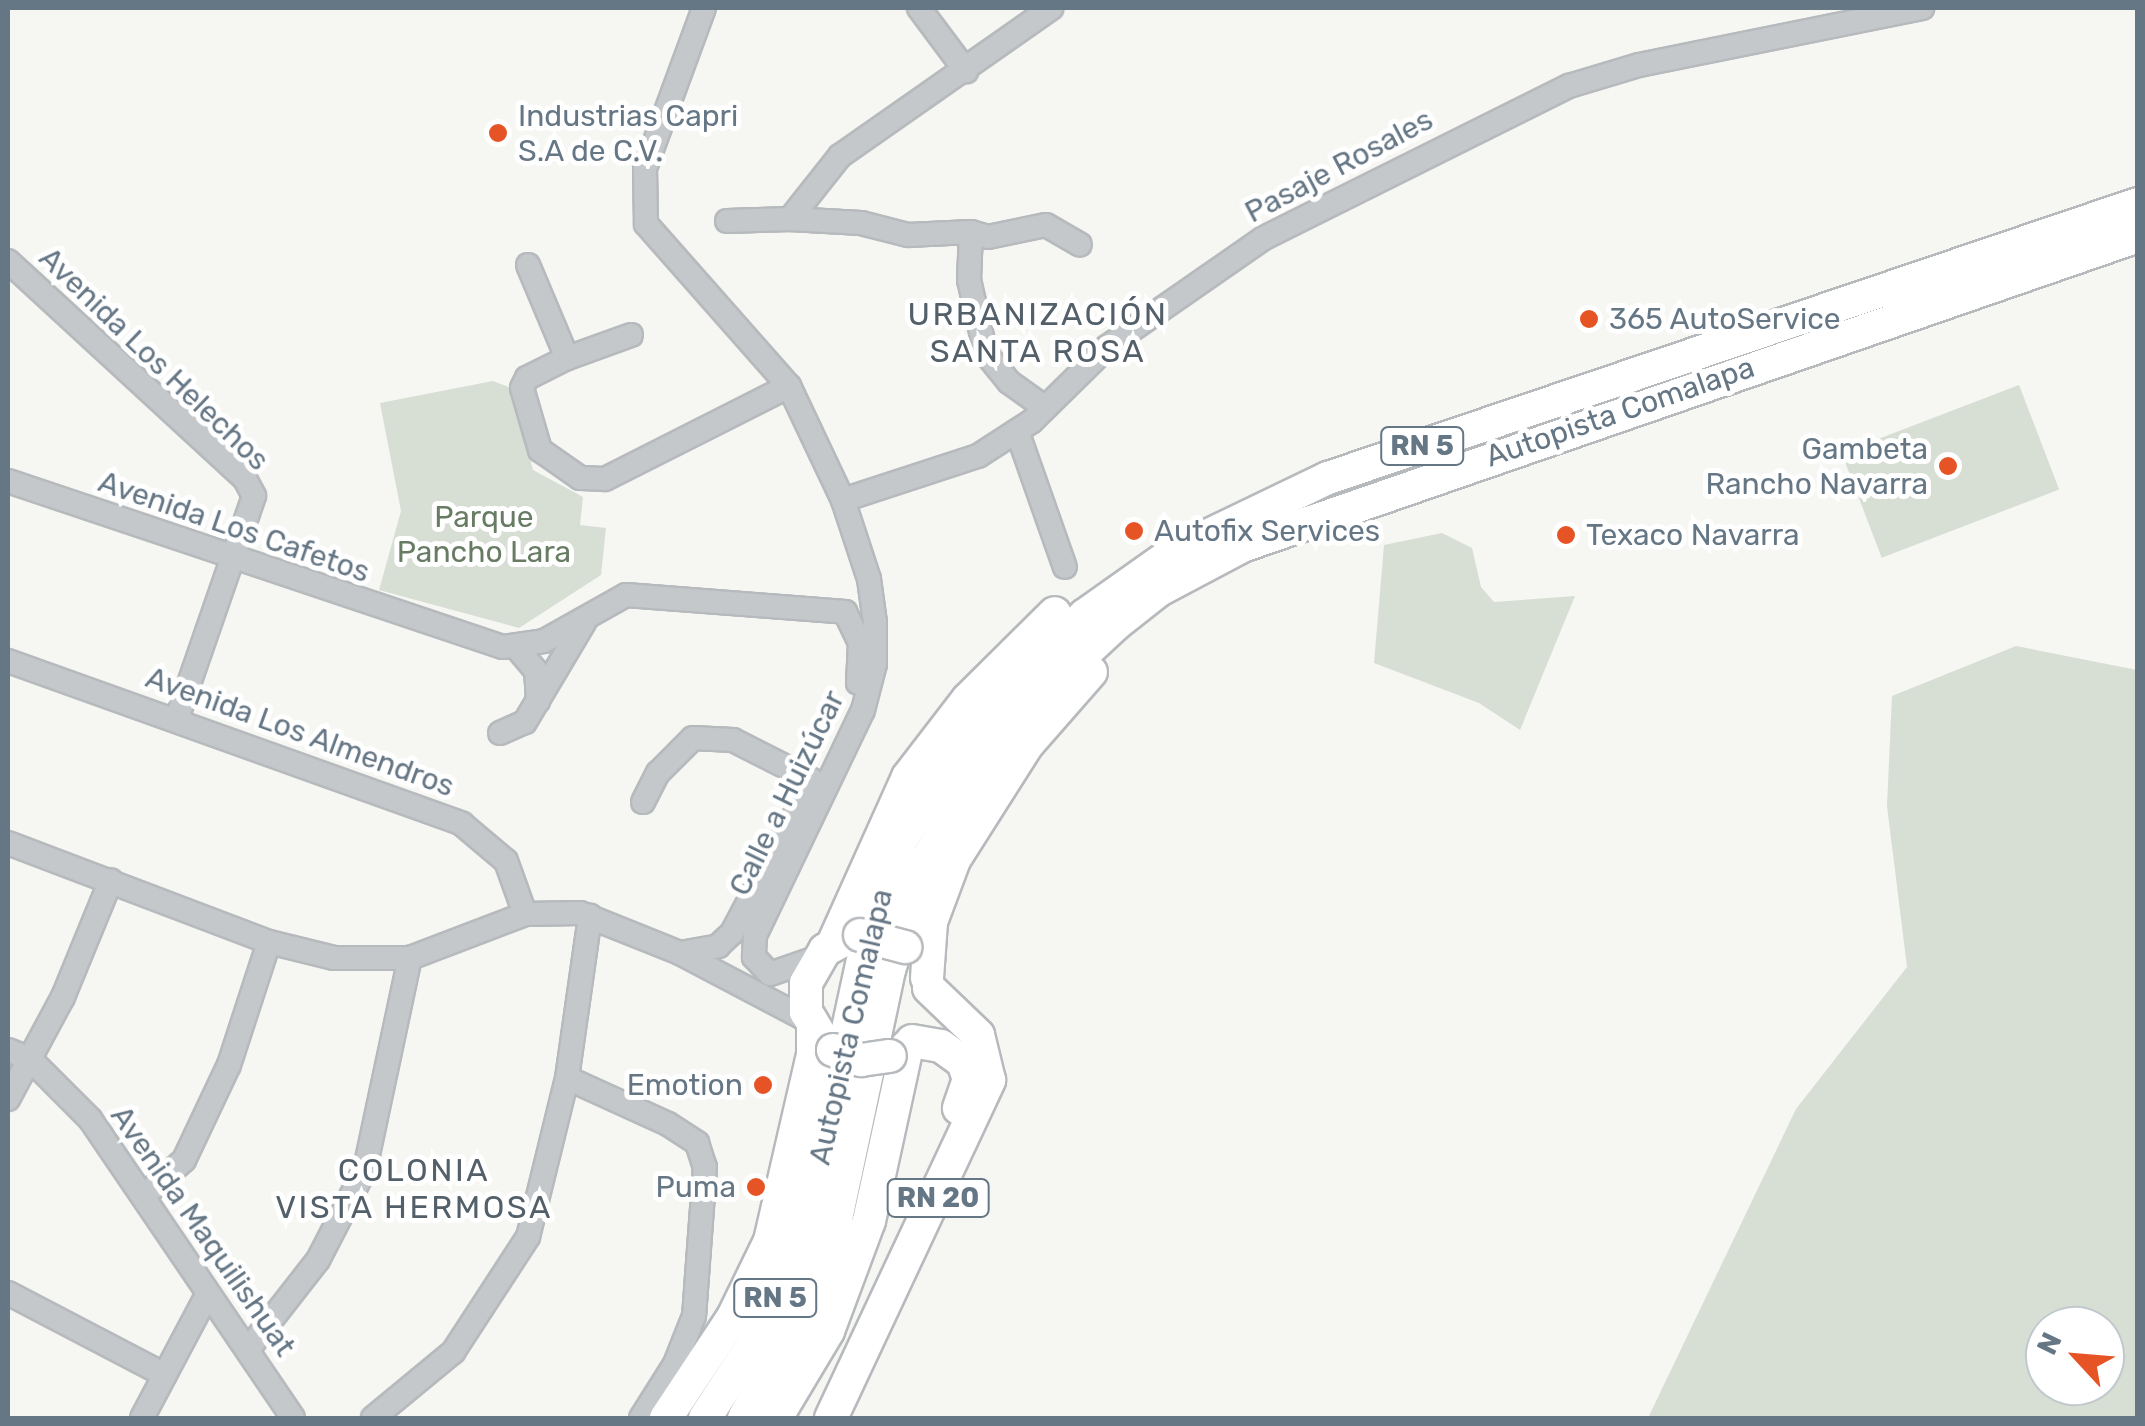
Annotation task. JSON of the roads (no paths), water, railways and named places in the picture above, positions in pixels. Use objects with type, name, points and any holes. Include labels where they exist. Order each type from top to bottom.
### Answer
[{"type":"highway","name":"Autopista Comalapa","points":[[705,1418],[755,1342],[795,1250],[872,918],[900,840],[926,798],[1010,688],[1086,615],[1174,552],[1328,478],[2138,204]]},
{"type":"highway","name":"Autopista Comalapa","points":[[744,1418],[787,1346],[825,1252],[900,924],[932,846],[967,786],[1031,703],[1159,590],[1242,546],[1359,503],[2138,236]]},
{"type":"highway","points":[[666,1418],[733,1317],[770,1240],[818,1034],[804,992],[837,945],[908,778],[1004,659],[1158,537],[1231,504],[1328,478]]},
{"type":"highway","points":[[776,1418],[828,1331],[864,1236],[903,1047],[927,1016],[928,939],[954,860],[1028,745],[1086,678],[1151,616],[1359,503]]},
{"type":"highway","name":"RN 20","points":[[830,1418],[990,1080],[978,1035],[928,983],[905,947],[837,945]]},
{"type":"highway","name":"RN 20","points":[[808,1418],[966,1094],[963,1062],[941,1046],[903,1047],[861,1060],[818,1034]]},
{"type":"street","name":"Calle a Huizúcar","points":[[704,8],[645,168],[646,224],[790,386],[843,500],[869,579],[876,653],[864,710],[755,934],[754,957],[770,974],[837,945]]},
{"type":"street","points":[[919,8],[966,71]]},
{"type":"street","points":[[790,219],[840,156],[1051,8]]},
{"type":"street","name":"Pasaje Rosales","points":[[843,500],[978,456],[1016,431],[1107,347],[1264,238],[1569,86],[1639,65],[1922,8]]},
{"type":"street","points":[[727,221],[861,223],[908,235],[971,232],[988,237],[1046,224],[1080,245]]},
{"type":"street","points":[[971,232],[969,280],[986,354],[1009,382],[1044,407]]},
{"type":"street","name":"Avenida Los Helechos","points":[[8,261],[244,480],[253,508],[230,558],[177,718]]},
{"type":"street","points":[[528,265],[567,358]]},
{"type":"street","points":[[631,335],[567,358],[528,378],[520,400],[540,450],[580,478],[604,480],[790,386]]},
{"type":"street","points":[[1016,431],[1065,567]]},
{"type":"street","name":"Avenida Los Cafetos","points":[[8,481],[488,644],[516,648]]},
{"type":"street","points":[[849,618],[869,579]]},
{"type":"street","points":[[538,702],[536,671],[516,648],[566,631],[626,595],[849,618],[876,653]]},
{"type":"street","points":[[500,733],[518,729],[590,614]]},
{"type":"street","name":"Calle a Huizúcar","points":[[680,953],[718,946],[732,933],[812,780],[857,686],[860,642],[849,618]]},
{"type":"street","name":"Avenida Los Almendros","points":[[8,661],[177,718],[476,832],[512,870],[525,914]]},
{"type":"street","points":[[642,802],[658,774],[693,738],[733,740],[812,780]]},
{"type":"street","points":[[8,844],[268,942],[334,958],[410,958],[525,914],[554,910],[590,916],[680,953],[818,1034]]},
{"type":"street","points":[[8,1099],[73,976],[112,880]]},
{"type":"street","points":[[373,1418],[452,1352],[506,1279],[528,1237],[567,1078],[590,916]]},
{"type":"street","points":[[146,1194],[174,1174],[200,1128],[229,1066],[268,942]]},
{"type":"street","points":[[250,1347],[318,1260],[365,1169],[410,958]]},
{"type":"street","name":"Avenida Maquilishuat","points":[[8,1050],[30,1059],[90,1119],[146,1194],[207,1294],[250,1347],[293,1418]]},
{"type":"street","points":[[567,1078],[668,1124],[697,1143],[705,1167],[694,1316],[675,1364],[641,1418]]},
{"type":"street","points":[[8,1294],[166,1375]]},
{"type":"street","points":[[142,1418],[207,1294]]},
{"type":"place","name":"Industrias Capri S.A de C.V.","points":[[498,133]]},
{"type":"place","name":"365 AutoService","points":[[1589,319]]},
{"type":"place","name":"Gambeta Rancho Navarra","points":[[1948,466]]},
{"type":"place","name":"Autofix Services","points":[[1134,531]]},
{"type":"place","name":"Texaco Navarra","points":[[1566,535]]},
{"type":"place","name":"Emotion","points":[[763,1085]]},
{"type":"place","name":"Puma","points":[[756,1187]]},
{"type":"district","name":"URBANIZACIÓN SANTA ROSA","points":[[1038,334]]},
{"type":"district","name":"COLONIA VISTA HERMOSA","points":[[414,1190]]},
{"type":"park label","name":"Parque Pancho Lara","points":[[484,534]]}]
